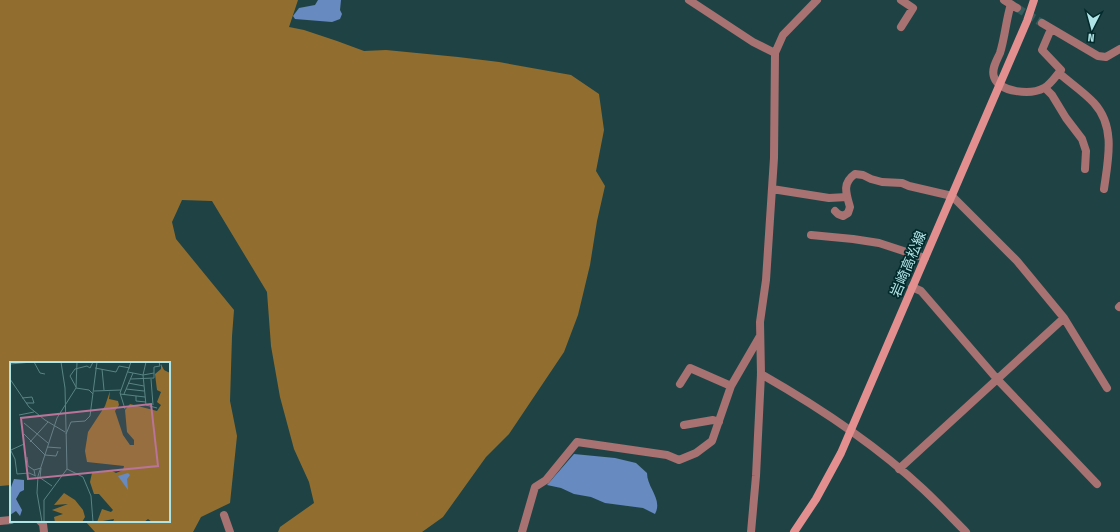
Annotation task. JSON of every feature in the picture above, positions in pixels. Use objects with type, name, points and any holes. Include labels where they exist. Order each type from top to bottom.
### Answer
[{"type":"main road","name":"岩崎高松線","points":[[794,532],[816,499],[841,454],[1027,21],[1034,0]]},
{"type":"street","points":[[689,0],[754,42],[775,53]]},
{"type":"street","points":[[751,532],[756,476],[761,374],[760,322],[766,280],[774,150],[775,53],[783,35],[817,0]]},
{"type":"street","points":[[901,0],[913,8],[901,27]]},
{"type":"street","points":[[1011,4],[1000,51],[994,68],[994,76],[1000,84],[1011,90],[1025,93],[1045,88],[1059,73],[1061,70],[1042,50],[1051,28]]},
{"type":"street","points":[[1042,23],[1098,56],[1106,58],[1120,49]]},
{"type":"street","points":[[1059,73],[1094,103],[1103,115],[1109,132],[1109,148],[1104,189]]},
{"type":"street","points":[[1045,88],[1052,95],[1066,118],[1082,139],[1086,151],[1085,169]]},
{"type":"street","points":[[835,211],[843,216],[848,213],[850,207],[846,185],[849,178],[856,174],[882,182],[902,183],[952,196],[1017,262],[1064,318],[1108,388]]},
{"type":"street","points":[[772,189],[830,198],[847,197]]},
{"type":"street","points":[[811,235],[879,243],[925,258]]},
{"type":"street","points":[[912,287],[921,291],[997,379],[1097,484]]},
{"type":"street","points":[[899,469],[1064,318]]},
{"type":"street","points":[[522,532],[535,487],[546,480],[577,442],[667,455],[679,460],[696,453],[712,441],[731,386],[760,335]]},
{"type":"street","points":[[680,384],[690,368],[731,386]]},
{"type":"street","points":[[761,374],[800,396],[877,450],[922,488],[966,532]]},
{"type":"street","points":[[684,425],[713,420],[719,422]]},
{"type":"street","points":[[224,515],[230,532]]},
{"type":"street","points":[[0,521],[10,520]]},
{"type":"street","points":[[41,522],[44,524],[44,532]]},
{"type":"shaded area","points":[[0,0],[298,0],[289,27],[304,30],[364,51],[386,50],[458,57],[499,62],[571,75],[599,94],[604,130],[596,171],[605,186],[597,221],[590,265],[578,315],[564,352],[509,434],[486,457],[443,517],[422,532],[278,532],[280,527],[314,503],[309,482],[294,449],[280,397],[271,346],[267,292],[212,201],[182,200],[172,222],[176,239],[234,310],[230,401],[237,436],[230,503],[201,517],[193,532],[95,532],[86,522],[170,522],[170,362],[10,362],[10,485],[0,486]]},
{"type":"water","points":[[318,0],[341,0],[340,10],[342,14],[340,19],[332,22],[295,19],[293,16],[299,8],[315,5]]},
{"type":"water","points":[[574,454],[615,458],[636,463],[647,473],[649,484],[657,503],[655,514],[643,508],[605,503],[591,497],[574,494],[561,488],[547,485]]},
{"type":"tunnel","points":[[1017,8],[1042,23]]}]
